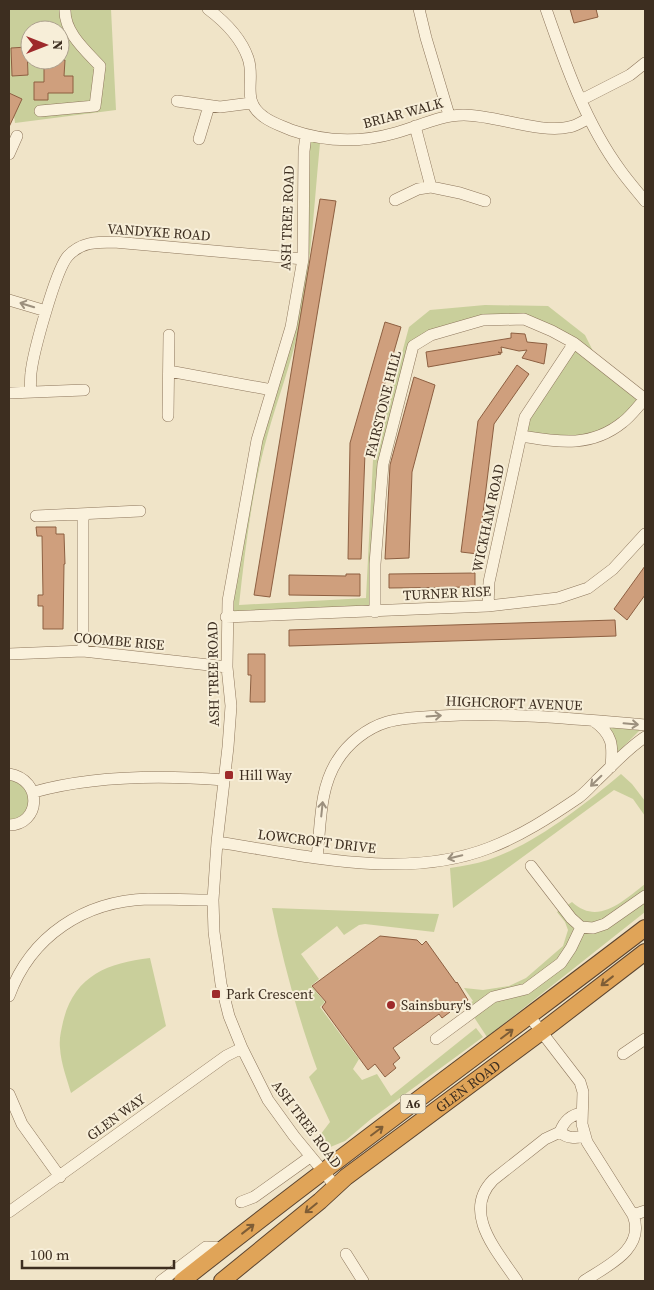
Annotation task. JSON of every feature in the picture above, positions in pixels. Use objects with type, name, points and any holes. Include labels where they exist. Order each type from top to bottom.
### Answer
[{"type":"highway","name":"GLEN ROAD","points":[[182,1281],[323,1171],[530,1017],[645,928]]},
{"type":"highway","name":"GLEN ROAD","points":[[222,1281],[336,1188],[346,1177],[645,952]]},
{"type":"street","points":[[40,110],[94,106],[100,66],[79,44],[65,18],[66,9]]},
{"type":"street","points":[[177,101],[230,107],[251,103],[249,89],[251,72],[248,59],[241,44],[231,30],[208,9]]},
{"type":"street","points":[[419,9],[449,115]]},
{"type":"street","points":[[546,9],[562,54],[590,118],[621,171],[645,201]]},
{"type":"street","points":[[581,100],[630,75],[645,63]]},
{"type":"street","name":"BRIAR WALK","points":[[251,103],[264,118],[278,125],[306,135],[332,140],[360,140],[395,133],[449,115],[489,117],[553,129],[570,127],[590,118]]},
{"type":"street","points":[[199,139],[209,106]]},
{"type":"street","points":[[415,126],[430,187]]},
{"type":"street","name":"ASH TREE ROAD","points":[[306,135],[304,151],[303,259],[291,327],[257,440],[226,617],[227,667],[231,706],[216,842],[213,900],[214,932],[221,984],[229,1016],[242,1048],[268,1100],[310,1157],[336,1188]]},
{"type":"street","points":[[9,154],[17,136]]},
{"type":"street","points":[[395,200],[418,189],[430,187],[460,193],[485,201]]},
{"type":"street","name":"VANDYKE ROAD","points":[[30,392],[31,372],[46,311],[55,284],[67,257],[89,243],[114,242],[303,259]]},
{"type":"street","points":[[9,300],[46,311]]},
{"type":"street","name":"FAIRSTONE HILL","points":[[375,612],[375,564],[383,464],[413,346],[431,335],[483,320],[524,319],[552,331],[574,344],[645,399]]},
{"type":"street","points":[[168,416],[169,335]]},
{"type":"street","name":"WICKHAM ROAD","points":[[488,606],[490,582],[525,417],[574,344]]},
{"type":"street","points":[[169,371],[272,390]]},
{"type":"street","points":[[9,393],[84,390]]},
{"type":"street","points":[[521,436],[560,442],[579,441],[603,435],[624,422],[645,399]]},
{"type":"street","points":[[36,516],[140,511]]},
{"type":"street","points":[[83,515],[83,651]]},
{"type":"street","name":"TURNER RISE","points":[[226,617],[488,606],[558,598],[588,588],[613,569],[645,534]]},
{"type":"street","name":"COOMBE RISE","points":[[9,654],[83,651],[227,667]]},
{"type":"street","name":"HIGHCROFT AVENUE","points":[[316,857],[323,798],[330,772],[347,748],[357,738],[372,728],[386,722],[404,718],[467,714],[645,725]]},
{"type":"street","name":"HIGHCROFT AVENUE","points":[[594,721],[604,728],[609,736],[613,748],[611,767]]},
{"type":"street","name":"LOWCROFT DRIVE","points":[[216,842],[373,864],[446,859],[488,848],[510,839],[580,796],[633,745],[645,737]]},
{"type":"street","points":[[9,774],[24,780],[34,792],[32,811],[27,818],[21,823],[9,825]]},
{"type":"street","points":[[34,792],[100,780],[141,777],[224,780]]},
{"type":"street","points":[[531,866],[571,918],[581,927],[593,928],[605,924],[645,896]]},
{"type":"street","points":[[9,996],[16,978],[36,949],[52,932],[76,917],[106,906],[147,899],[213,900]]},
{"type":"street","points":[[436,1039],[493,996],[526,989],[560,963],[571,948],[581,927]]},
{"type":"street","points":[[530,1017],[580,1082],[583,1092],[584,1136],[590,1149],[633,1215],[636,1223],[636,1232],[630,1248],[584,1281]]},
{"type":"street","points":[[623,1054],[645,1039]]},
{"type":"street","name":"GLEN WAY","points":[[9,1212],[219,1061],[242,1048]]},
{"type":"street","points":[[9,1094],[22,1124],[60,1177]]},
{"type":"street","points":[[517,1281],[482,1227],[480,1204],[483,1195],[493,1180],[545,1139],[560,1132],[568,1118],[574,1114],[582,1113]]},
{"type":"street","points":[[560,1132],[566,1137],[571,1138],[584,1136]]},
{"type":"street","points":[[241,1202],[254,1197],[310,1157]]},
{"type":"street","points":[[633,1215],[645,1211]]},
{"type":"street","points":[[161,1281],[206,1247],[224,1248]]},
{"type":"street","points":[[346,1254],[363,1281]]},
{"type":"green space","points":[[9,9],[111,9],[116,110],[15,123],[14,116],[22,99],[9,93]]},
{"type":"green space","points":[[306,135],[320,143],[312,236],[303,304],[296,341],[267,437],[257,478],[239,605],[366,598],[373,460],[409,327],[430,310],[485,305],[548,306],[585,335],[593,351],[645,392],[645,399],[603,435],[521,436],[525,417],[573,344],[524,319],[483,320],[413,347],[383,464],[375,612],[226,617],[236,552],[303,259]]},
{"type":"green space","points":[[608,726],[640,728],[640,730],[618,752],[612,732]]},
{"type":"green space","points":[[621,774],[632,784],[645,801],[645,816],[633,799],[614,790],[453,908],[450,868],[488,860],[523,844],[575,811]]},
{"type":"green space","points":[[9,779],[17,780],[30,795],[25,812],[19,818],[9,821]]},
{"type":"green space","points":[[645,884],[645,912],[487,1037],[466,1005],[473,1001],[464,988],[483,990],[509,986],[526,978],[563,946],[568,930],[565,922],[557,912],[572,902],[582,909],[591,912],[601,911],[619,903]]},
{"type":"green space","points":[[272,908],[439,914],[434,932],[365,924],[359,925],[344,935],[337,926],[301,954],[319,979],[311,986],[325,1002],[320,1007],[359,1059],[353,1069],[362,1080],[377,1074],[391,1096],[476,1028],[483,1037],[371,1119],[345,1141],[328,1148],[317,1139],[330,1122],[309,1077],[317,1069],[292,989]]},
{"type":"green space","points":[[150,958],[166,1026],[71,1093],[64,1071],[60,1035],[68,1006],[75,993],[84,983],[106,968],[134,960]]},
{"type":"building","points":[[570,9],[596,9],[598,17],[574,23]]},
{"type":"building","points":[[20,47],[20,70],[28,70],[28,75],[12,76],[11,48]]},
{"type":"building","points":[[44,70],[64,70],[64,76],[73,76],[73,93],[48,93],[48,100],[34,100],[34,82],[44,82]]},
{"type":"building","points":[[9,93],[22,99],[9,127]]},
{"type":"building","points":[[320,199],[336,201],[270,597],[254,595]]},
{"type":"building","points":[[385,322],[401,327],[365,453],[361,559],[348,559],[350,443]]},
{"type":"building","points":[[511,333],[525,334],[527,342],[547,344],[544,364],[522,358],[527,350],[519,351],[501,347],[502,353],[498,352],[501,354],[428,367],[426,352],[511,338]]},
{"type":"building","points":[[517,365],[529,374],[494,424],[478,554],[461,552],[478,421]]},
{"type":"building","points":[[414,377],[435,385],[412,472],[409,558],[385,559],[390,465]]},
{"type":"building","points":[[36,527],[56,527],[56,534],[64,534],[63,629],[43,629],[43,606],[38,606],[38,595],[43,595],[42,536],[37,536]]},
{"type":"building","points":[[645,566],[645,595],[627,620],[614,609]]},
{"type":"building","points":[[475,573],[475,587],[389,588],[389,574]]},
{"type":"building","points":[[346,574],[360,574],[360,596],[289,595],[289,575],[346,576]]},
{"type":"building","points":[[615,620],[616,636],[289,646],[289,630]]},
{"type":"building","points":[[248,654],[265,654],[265,702],[250,702],[251,675],[248,675]]},
{"type":"building","name":"Sainsbury's","points":[[380,936],[417,940],[422,945],[426,941],[468,1000],[449,1011],[442,1018],[439,1014],[393,1048],[400,1058],[393,1064],[396,1068],[385,1077],[375,1064],[368,1070],[322,1007],[326,1002],[312,986]]},
{"type":"place","name":"Hill Way","points":[[229,775]]},
{"type":"place","name":"Park Crescent","points":[[216,994]]},
{"type":"place","name":"Sainsbury's","points":[[391,1005]]}]
